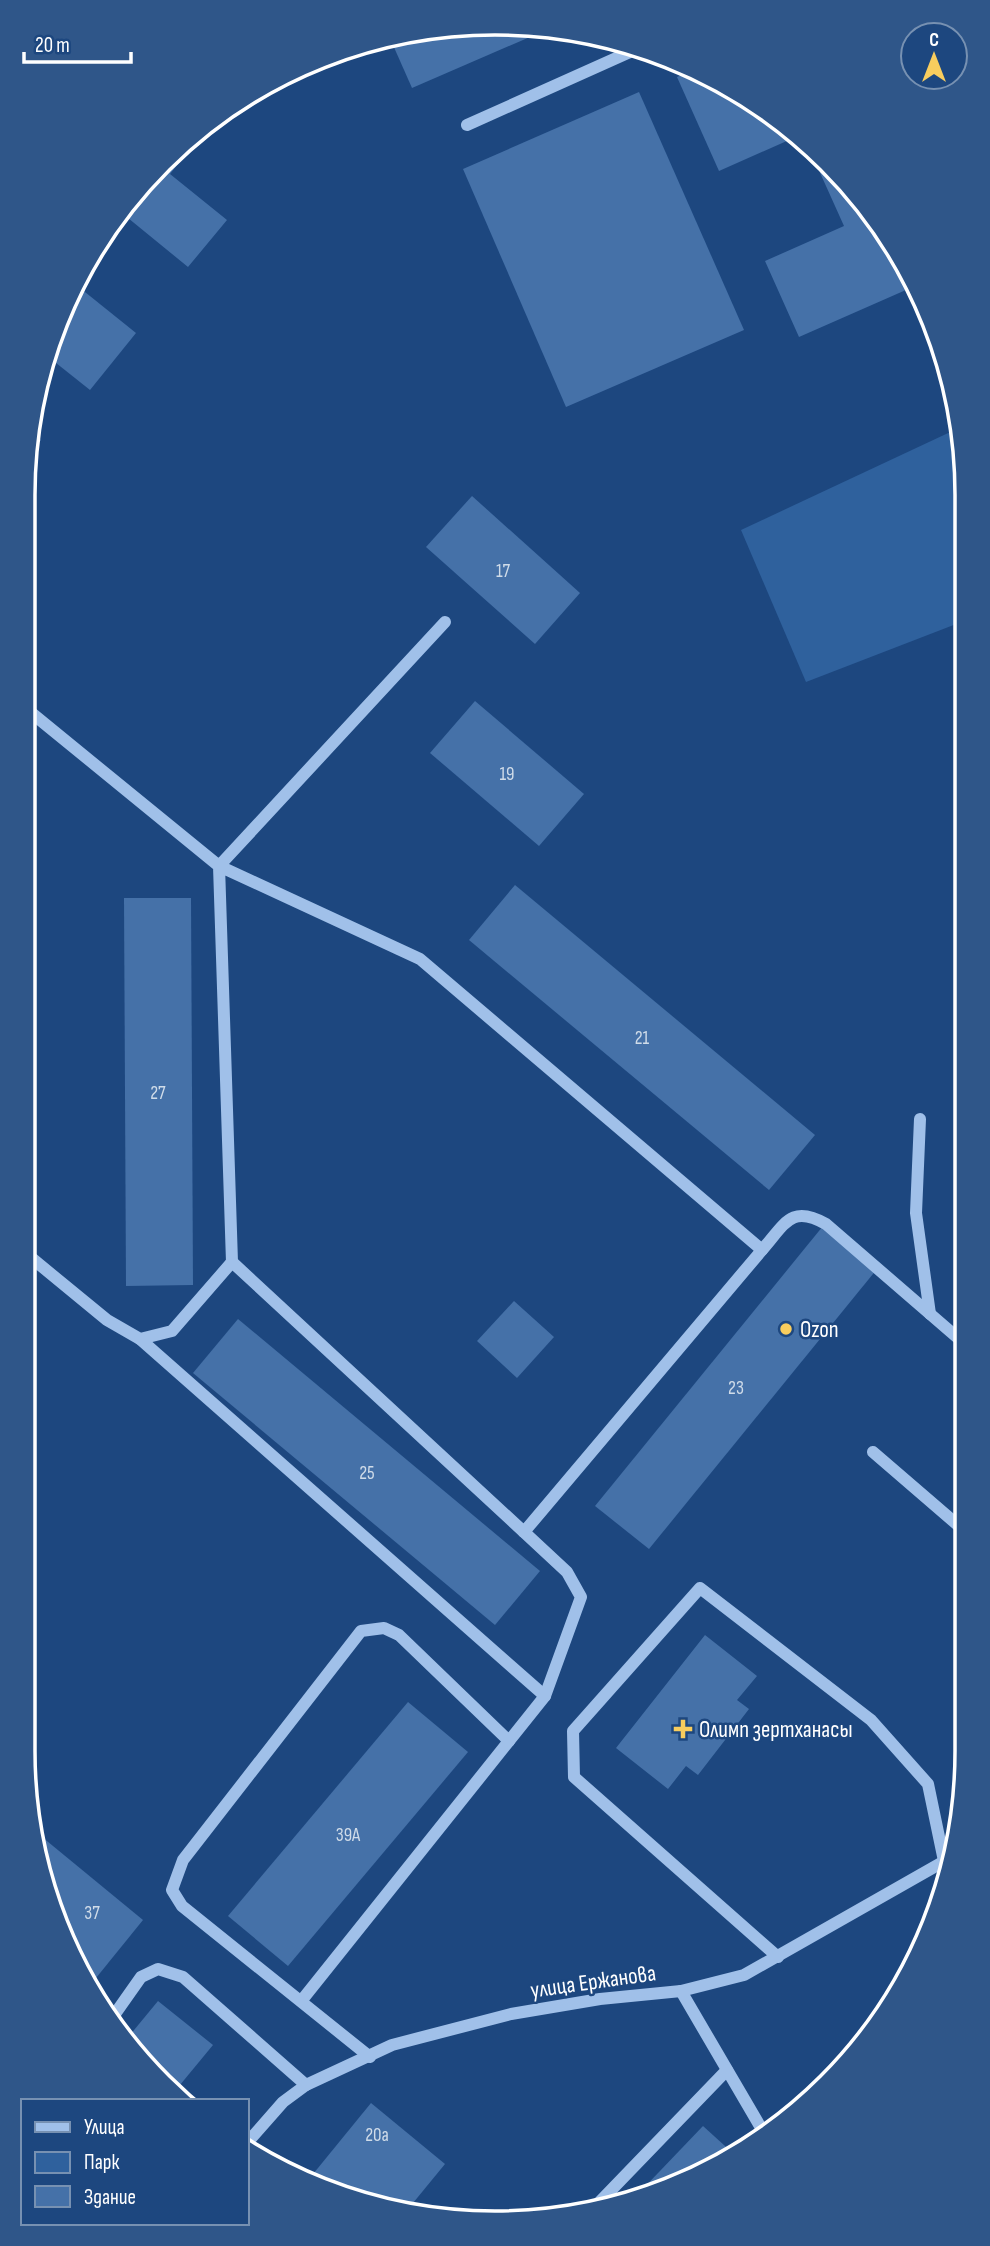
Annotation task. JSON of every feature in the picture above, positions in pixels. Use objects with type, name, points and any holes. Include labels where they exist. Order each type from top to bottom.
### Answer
[{"type":"street","points":[[467,125],[626,54]]},
{"type":"street","points":[[140,1339],[172,1331],[232,1262],[219,866],[445,622]]},
{"type":"street","points":[[35,716],[219,866],[420,959],[762,1250]]},
{"type":"street","points":[[920,1119],[916,1213],[930,1314]]},
{"type":"street","points":[[524,1532],[792,1216],[808,1214],[826,1224],[955,1336]]},
{"type":"street","points":[[35,1261],[107,1321],[140,1339],[545,1696]]},
{"type":"street","points":[[232,1262],[567,1572],[581,1597],[545,1696],[302,2000]]},
{"type":"street","points":[[873,1452],[955,1523]]},
{"type":"street","points":[[778,1957],[575,1777],[573,1731],[700,1588],[871,1720],[928,1784],[944,1848]]},
{"type":"street","points":[[370,2057],[182,1906],[172,1890],[183,1860],[361,1631],[384,1628],[399,1635],[509,1741]]},
{"type":"street","name":"улица Ержанова","points":[[250,2140],[283,2102],[306,2085],[392,2045],[511,2014],[600,1999],[681,1991],[744,1975],[941,1863]]},
{"type":"street","points":[[116,2012],[141,1977],[158,1969],[183,1977],[306,2085]]},
{"type":"street","points":[[681,1991],[760,2126]]},
{"type":"street","points":[[605,2197],[727,2070]]},
{"type":"green space","points":[[950,432],[955,495],[955,624],[806,682],[741,530]]},
{"type":"building","points":[[465,36],[531,37],[412,88],[394,47]]},
{"type":"building","points":[[682,75],[725,97],[788,141],[719,171],[677,77]]},
{"type":"building","points":[[639,92],[744,330],[566,407],[463,169]]},
{"type":"building","points":[[184,157],[170,174],[227,220],[188,267],[128,218]]},
{"type":"building","points":[[818,168],[860,215],[907,290],[799,337],[765,261],[844,226]]},
{"type":"building","points":[[83,290],[136,333],[90,390],[55,362]]},
{"type":"building","points":[[472,496],[580,593],[535,644],[426,547]]},
{"type":"building","points":[[475,701],[584,794],[539,846],[430,753]]},
{"type":"building","points":[[515,885],[815,1135],[769,1190],[469,940]]},
{"type":"building","points":[[124,898],[191,898],[193,1285],[126,1286]]},
{"type":"building","points":[[823,1226],[877,1269],[649,1549],[595,1506]]},
{"type":"building","points":[[514,1301],[554,1337],[517,1378],[477,1341]]},
{"type":"building","points":[[238,1319],[540,1571],[495,1625],[193,1373]]},
{"type":"building","name":"Олимп зертханасы","points":[[705,1635],[757,1676],[737,1700],[749,1709],[698,1775],[686,1766],[668,1789],[616,1748]]},
{"type":"building","points":[[408,1702],[468,1752],[288,1966],[228,1916]]},
{"type":"building","points":[[44,1838],[143,1920],[96,1978],[82,1954],[59,1899]]},
{"type":"building","points":[[158,2001],[213,2045],[180,2085],[132,2033]]},
{"type":"building","points":[[371,2103],[445,2164],[413,2203],[347,2187],[313,2174]]},
{"type":"building","points":[[703,2126],[727,2148],[698,2164],[646,2186]]},
{"type":"place","name":"Ozon","points":[[786,1329]]},
{"type":"place","name":"Олимп зертханасы","points":[[683,1729]]}]
